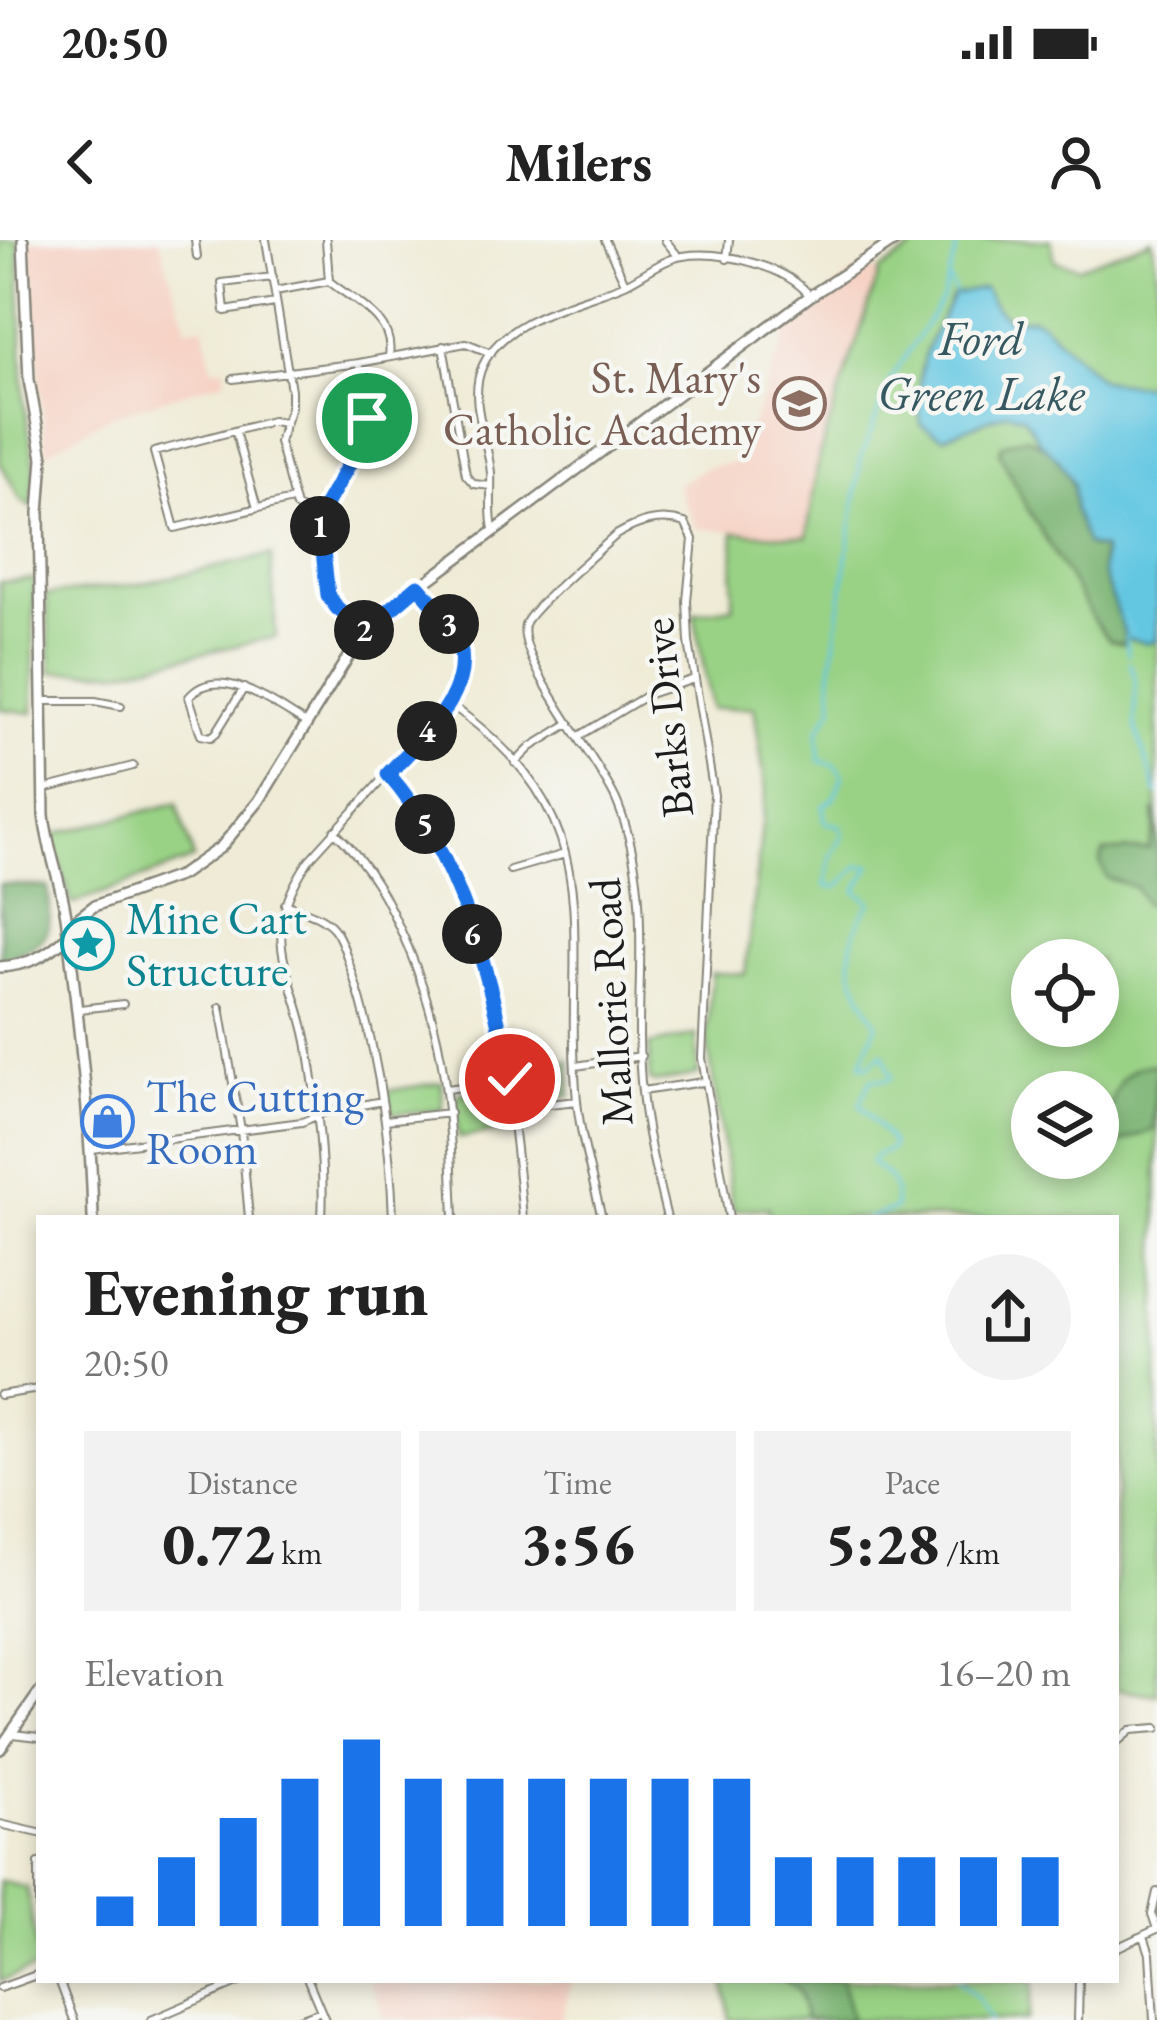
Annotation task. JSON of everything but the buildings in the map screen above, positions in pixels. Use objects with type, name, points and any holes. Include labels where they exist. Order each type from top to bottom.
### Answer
[{"type":"main road","points":[[23,240],[29,380],[43,458],[40,701],[48,851],[68,931],[80,1009],[93,1215]]},
{"type":"main road","points":[[0,967],[22,965],[49,953],[76,916],[181,875],[220,847],[259,801],[365,631],[493,529],[810,296],[896,240]]},
{"type":"main road","points":[[0,1749],[36,1698]]},
{"type":"street","points":[[194,240],[197,257]]},
{"type":"street","points":[[266,240],[291,407],[279,442],[292,500],[296,507],[319,517]]},
{"type":"street","points":[[326,240],[329,281]]},
{"type":"street","points":[[605,240],[626,284]]},
{"type":"street","points":[[665,240],[678,256]]},
{"type":"street","points":[[727,259],[729,240]]},
{"type":"street","points":[[493,529],[477,391],[481,369],[491,353],[517,329],[626,284],[678,256],[727,259],[779,270],[810,296]]},
{"type":"street","points":[[273,277],[222,284],[225,310],[276,303]]},
{"type":"street","points":[[275,291],[329,281],[384,323],[391,342],[389,356]]},
{"type":"street","points":[[233,379],[466,343],[491,353]]},
{"type":"street","points":[[443,346],[466,475],[474,484],[491,486]]},
{"type":"street","points":[[359,363],[366,434],[319,517],[328,595],[365,631]]},
{"type":"street","points":[[285,424],[272,421],[154,452],[175,528],[292,500]]},
{"type":"street","points":[[235,429],[257,508]]},
{"type":"street","name":"Barks Drive","points":[[570,723],[539,674],[525,624],[598,551],[631,526],[664,519],[690,527],[687,601],[694,679],[715,795],[701,1033],[704,1082],[727,1215]]},
{"type":"street","points":[[322,1215],[324,1172],[309,1049],[282,962],[280,931],[285,904],[298,876],[333,831],[451,704],[459,682],[461,652],[453,629],[418,586]]},
{"type":"street","points":[[578,736],[649,694],[694,679]]},
{"type":"street","points":[[244,688],[216,733],[201,735],[189,697],[192,692],[227,684],[244,688],[306,722]]},
{"type":"street","points":[[40,701],[121,706]]},
{"type":"street","points":[[451,704],[543,795],[566,854],[577,926],[577,1102],[601,1215]]},
{"type":"street","points":[[515,763],[570,723]]},
{"type":"street","name":"Mallorie Road","points":[[570,723],[616,799],[634,855],[641,892],[641,1091],[667,1215]]},
{"type":"street","points":[[44,789],[133,766]]},
{"type":"street","points":[[388,774],[426,824],[463,906],[497,1013],[510,1079],[523,1215]]},
{"type":"street","points":[[333,831],[365,860],[393,910],[427,992],[448,1089],[454,1215]]},
{"type":"street","points":[[510,870],[566,854]]},
{"type":"street","points":[[285,904],[319,917],[334,929],[365,1012],[385,1120],[393,1215]]},
{"type":"street","points":[[80,1009],[123,1004]]},
{"type":"street","points":[[220,1007],[250,1215]]},
{"type":"street","points":[[576,1066],[641,1057]]},
{"type":"street","points":[[448,1089],[510,1079]]},
{"type":"street","points":[[641,1091],[704,1082]]},
{"type":"street","points":[[92,1149],[241,1130],[382,1101]]},
{"type":"street","points":[[513,1108],[577,1102]]},
{"type":"street","points":[[385,1120],[450,1113]]},
{"type":"street","points":[[0,1395],[36,1389]]},
{"type":"street","points":[[1119,1740],[1131,1730],[1157,1729]]},
{"type":"street","points":[[10,1734],[36,1737]]},
{"type":"street","points":[[0,1823],[36,1833]]},
{"type":"street","points":[[1119,1947],[1157,1929],[1152,1914],[1157,1892]]},
{"type":"street","points":[[1144,1936],[1150,1954],[1154,2020]]},
{"type":"street","points":[[0,1988],[36,1975]]},
{"type":"street","points":[[60,1983],[74,2020]]},
{"type":"street","points":[[151,2020],[237,1983]]},
{"type":"street","points":[[297,2020],[323,2016],[309,1983]]},
{"type":"street","points":[[1078,2020],[1079,1983]]},
{"type":"shaded area","points":[[28,240],[159,240],[187,328],[203,326],[213,369],[225,367],[225,380],[111,416],[46,453]]},
{"type":"shaded area","name":"St. Mary's Catholic Academy","points":[[860,269],[880,271],[807,538],[696,528],[677,485],[706,467],[738,462],[785,338],[780,328]]},
{"type":"shaded area","points":[[370,1983],[572,1983],[561,2020],[385,2020]]},
{"type":"green space","points":[[0,240],[19,240],[24,402],[35,467],[32,508],[20,499],[0,462]]},
{"type":"green space","points":[[926,240],[1051,240],[1055,261],[1079,267],[1152,240],[1157,272],[1157,1695],[1119,1689],[1119,1215],[769,1215],[768,1208],[733,1210],[707,1039],[712,973],[745,974],[766,791],[754,707],[711,709],[694,613],[733,607],[734,532],[807,537],[819,455],[880,271]]},
{"type":"green space","points":[[1024,437],[1052,453],[1071,481],[1091,547],[1103,549],[1102,572],[1121,620],[1123,644],[1109,640],[1096,624],[999,452],[1003,444]]},
{"type":"green space","points":[[271,555],[276,637],[120,671],[52,672],[46,595],[139,584]]},
{"type":"green space","points":[[34,579],[33,713],[0,709],[0,582]]},
{"type":"green space","points":[[177,803],[194,859],[72,904],[51,835]]},
{"type":"green space","points":[[1154,812],[1157,904],[1145,904],[1135,887],[1107,878],[1100,862],[1104,852],[1149,849]]},
{"type":"green space","points":[[0,884],[48,887],[50,905],[48,928],[38,943],[1,961]]},
{"type":"green space","points":[[696,1035],[698,1075],[650,1081],[649,1045]]},
{"type":"green space","points":[[570,1060],[570,1096],[519,1099],[515,1071]]},
{"type":"green space","points":[[1157,1065],[1153,1130],[1119,1143],[1119,1084],[1132,1070]]},
{"type":"green space","points":[[442,1082],[443,1110],[392,1114],[387,1091]]},
{"type":"green space","points":[[499,1086],[507,1092],[511,1129],[459,1138],[455,1099],[459,1094]]},
{"type":"green space","points":[[0,1881],[27,1888],[36,1968],[0,1981]]},
{"type":"green space","points":[[724,1983],[1034,1983],[1028,2020],[730,2020]]},
{"type":"green space","points":[[788,1983],[842,1983],[852,2020],[805,2020],[799,1991]]},
{"type":"water","name":"Ford Green Lake","points":[[984,288],[1008,319],[1041,322],[1101,380],[1157,387],[1157,640],[1147,643],[1126,638],[1102,571],[1103,549],[1087,545],[1074,511],[1073,484],[1024,417],[1008,412],[943,437],[921,425],[919,386],[929,343],[953,295]]},
{"type":"waterway","points":[[876,1215],[895,1209],[892,1181],[871,1163],[876,1155],[891,1149],[892,1143],[860,1104],[871,1079],[892,1077],[883,1053],[868,1066],[861,1064],[877,1024],[855,978],[851,950],[860,919],[871,902],[856,891],[871,866],[859,866],[838,887],[826,886],[831,856],[843,836],[841,826],[825,822],[823,806],[834,798],[843,775],[835,765],[820,761],[818,731],[833,707],[831,672],[861,457],[891,379],[943,298],[959,240]]},
{"type":"waterway","points":[[950,281],[955,293]]},
{"type":"waterway","points":[[1125,636],[1128,654]]},
{"type":"waterway","points":[[1129,662],[1135,677],[1135,726],[1157,794]]},
{"type":"waterway","points":[[961,1983],[977,1997],[990,2020]]},
{"type":"place","name":"St. Mary's Catholic Academy","points":[[800,403]]},
{"type":"place","name":"Mine Cart Structure","points":[[87,944]]},
{"type":"place","name":"The Cutting Room","points":[[107,1122]]},
{"type":"route","points":[[367,418],[366,434],[319,517],[328,595],[365,631],[418,586],[453,629],[461,652],[459,682],[451,704],[388,774],[426,824],[463,906],[497,1013],[510,1079]]}]
